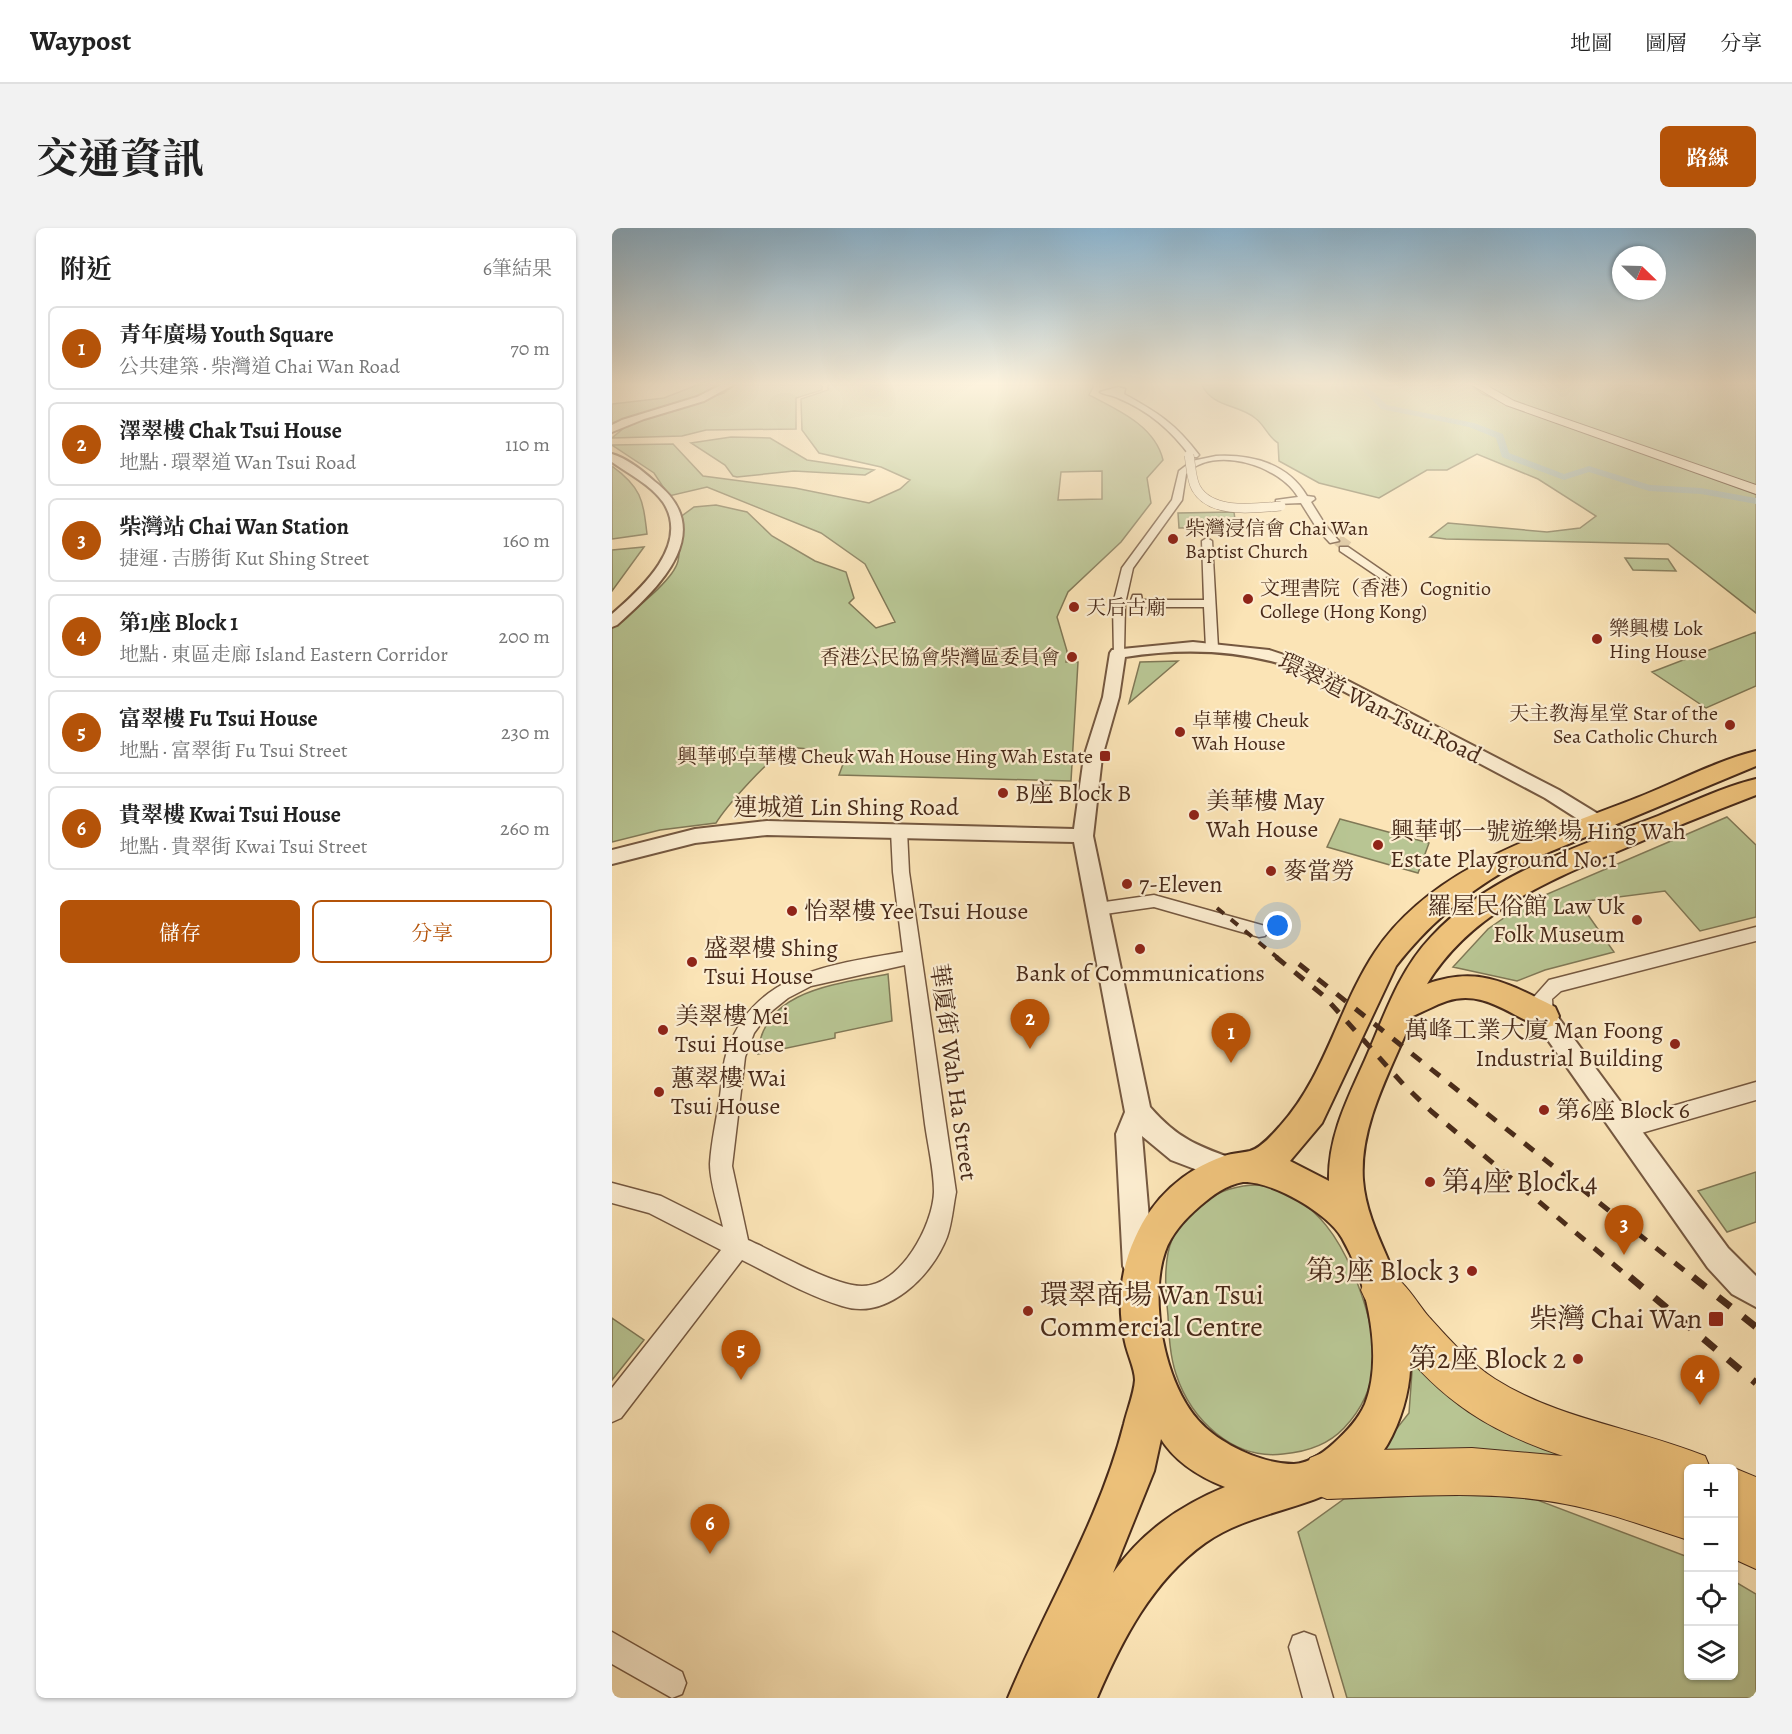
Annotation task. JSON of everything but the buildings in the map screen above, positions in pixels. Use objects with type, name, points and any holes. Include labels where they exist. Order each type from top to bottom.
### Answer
[{"type":"highway","points":[[1382,1290],[1434,1354],[1463,1382],[1496,1405],[1536,1424],[1633,1453],[1684,1471]]},
{"type":"highway","points":[[1308,1479],[1450,1472],[1519,1474],[1593,1485],[1684,1513]]},
{"type":"highway","points":[[1738,1494],[1756,1502]]},
{"type":"highway","points":[[1738,1536],[1756,1544]]},
{"type":"main road","points":[[1653,454],[1756,490]]},
{"type":"main road","points":[[1308,1479],[1257,1479],[1230,1469],[1183,1436],[1155,1379],[1141,1323],[1138,1279],[1151,1242],[1171,1209],[1191,1191],[1276,1153],[1294,1136],[1310,1113],[1372,982],[1390,953],[1415,923],[1448,895],[1481,872],[1756,758]]},
{"type":"main road","points":[[1073,1698],[1091,1656],[1124,1594],[1164,1549],[1189,1528],[1214,1515],[1308,1479],[1366,1440],[1384,1408],[1391,1381],[1393,1359],[1388,1311],[1382,1290],[1355,1225],[1347,1195],[1346,1158],[1352,1128],[1413,984],[1432,955],[1454,930],[1480,907],[1522,882],[1756,786]]},
{"type":"main road","points":[[1405,1007],[1444,990],[1467,985],[1496,990],[1544,1016]]},
{"type":"main road","points":[[1242,1168],[1290,1178],[1325,1197],[1355,1225]]},
{"type":"main road","points":[[1032,1698],[1111,1528],[1132,1472],[1155,1379]]},
{"type":"street","points":[[1190,454],[1196,488],[1205,498],[1236,507],[1308,501]]},
{"type":"street","points":[[612,457],[665,497],[673,510],[677,531],[672,550],[657,577],[612,622]]},
{"type":"street","points":[[1242,1168],[1180,1151],[1160,1136],[1138,1112],[1083,836],[1093,756],[1114,682],[1118,653],[1119,602],[1130,561],[1178,499],[1183,472],[1202,462],[1231,458],[1252,461],[1279,473],[1295,486],[1343,546],[1384,576]]},
{"type":"street","points":[[1207,541],[1212,648]]},
{"type":"street","points":[[1136,602],[1210,604]]},
{"type":"street","name":"環翠道 Wan Tsui Road","points":[[1118,653],[1140,649],[1212,648],[1262,651],[1299,663],[1551,794],[1600,822],[1624,839]]},
{"type":"street","name":"連城道 Lin Shing Road","points":[[612,857],[694,836],[744,829],[1083,836]]},
{"type":"street","name":"華廈街 Wah Ha Street","points":[[738,1247],[843,1295],[863,1298],[879,1294],[900,1282],[927,1251],[938,1234],[945,1192],[901,872],[899,831]]},
{"type":"street","points":[[1098,909],[1154,901],[1259,931]]},
{"type":"street","points":[[1756,934],[1555,986],[1542,998],[1540,1008],[1718,1258],[1742,1284],[1756,1292]]},
{"type":"street","points":[[612,1409],[738,1247],[721,1166],[735,1057],[739,1040],[747,1024],[775,996],[811,977],[912,957]]},
{"type":"street","points":[[1624,1129],[1756,1091]]},
{"type":"street","points":[[1138,1112],[1129,1134],[1138,1279]]},
{"type":"street","points":[[612,1193],[653,1203],[738,1247]]},
{"type":"street","points":[[612,1647],[671,1683]]},
{"type":"street","points":[[1304,1647],[1318,1698]]},
{"type":"green space","points":[[625,454],[682,454],[703,476],[795,488],[869,503],[900,489],[910,480],[881,467],[822,454],[1161,454],[1163,460],[1147,478],[1151,503],[1121,542],[1068,592],[1057,617],[1067,651],[1066,662],[1078,662],[1071,781],[839,775],[843,764],[816,752],[794,748],[779,754],[770,762],[738,794],[716,823],[660,830],[612,842],[612,628],[659,587],[674,569],[679,551],[679,518],[694,507],[716,505],[747,512],[772,536],[815,561],[846,572],[854,598],[849,603],[876,628],[895,622],[865,564],[821,533],[707,487],[669,496],[654,473]],"holes":[[[1102,471],[1102,499],[1058,500],[1061,472]]]},
{"type":"green space","points":[[707,454],[796,454],[807,460],[874,470],[865,475],[794,471],[737,477],[733,476],[725,465]]},
{"type":"green space","points":[[1279,454],[1644,454],[1756,494],[1756,613],[1668,544],[1430,537],[1448,523],[1547,532],[1580,528],[1596,516],[1538,479],[1477,454],[1447,470],[1427,470],[1379,498],[1319,483],[1279,461]]},
{"type":"green space","points":[[1659,454],[1756,454],[1756,487]]},
{"type":"green space","points":[[612,466],[629,481],[639,495],[647,534],[612,539]]},
{"type":"green space","points":[[1234,512],[1236,527],[1179,528],[1178,513]]},
{"type":"green space","points":[[644,547],[612,591],[612,550]]},
{"type":"green space","points":[[1625,558],[1668,559],[1676,571],[1633,570]]},
{"type":"green space","points":[[1756,632],[1756,686],[1706,708],[1652,672]]},
{"type":"green space","points":[[1178,661],[1129,703],[1140,662]]},
{"type":"green space","points":[[1727,817],[1756,845],[1756,917],[1700,931],[1665,891],[1579,902],[1614,952],[1545,970],[1517,981],[1453,967],[1488,929],[1524,904]]},
{"type":"green space","name":"興華邨一號遊樂場 Hing Wah Estate Playground No.1","points":[[1340,819],[1429,843],[1418,873],[1327,847]]},
{"type":"green space","points":[[888,974],[892,1021],[835,1033],[835,1038],[758,1054],[763,1032],[773,1015],[788,1003],[806,993],[826,987]]},
{"type":"green space","points":[[1756,1172],[1756,1222],[1727,1232],[1698,1191]]},
{"type":"green space","points":[[1263,1185],[1299,1201],[1326,1225],[1337,1240],[1361,1293],[1367,1311],[1373,1346],[1374,1364],[1366,1396],[1344,1428],[1331,1439],[1316,1447],[1283,1454],[1265,1454],[1247,1450],[1216,1434],[1203,1421],[1192,1407],[1176,1374],[1169,1331],[1167,1261],[1173,1238],[1181,1224],[1191,1212],[1216,1194],[1231,1189]]},
{"type":"green space","points":[[612,1318],[644,1340],[612,1380]]},
{"type":"green space","points":[[1413,1358],[1675,1482],[1375,1456],[1409,1413]]},
{"type":"green space","points":[[1516,1492],[1684,1555],[1684,1680],[1738,1680],[1738,1583],[1756,1594],[1756,1698],[1347,1698],[1298,1532],[1344,1499]]},
{"type":"waterway","points":[[1505,454],[1564,477],[1589,469],[1649,488],[1701,491],[1756,501]]},
{"type":"tunnel","points":[[1338,540],[1349,548]]},
{"type":"railway","points":[[1217,908],[1278,958]]},
{"type":"railway","points":[[1276,957],[1324,996],[1403,1084],[1431,1111],[1631,1279]]},
{"type":"railway","points":[[1299,964],[1695,1279]]},
{"type":"railway","points":[[1630,1277],[1756,1383]]},
{"type":"railway","points":[[1693,1277],[1756,1327]]},
{"type":"place","name":"柴灣浸信會 Chai Wan Baptist Church","points":[[1173,539]]},
{"type":"place","name":"文理書院（香港）Cognitio College (Hong Kong)","points":[[1248,599]]},
{"type":"place","name":"天后古廟","points":[[1074,607]]},
{"type":"place","name":"樂興樓 Lok Hing House","points":[[1597,639]]},
{"type":"place","name":"香港公民協會柴灣區委員會","points":[[1072,657]]},
{"type":"place","name":"天主教海星堂 Star of the Sea Catholic Church","points":[[1730,725]]},
{"type":"place","name":"卓華樓 Cheuk Wah House","points":[[1180,732]]},
{"type":"place","name":"興華邨卓華樓 Cheuk Wah House Hing Wah Estate","points":[[1105,756]]},
{"type":"place","name":"B座 Block B","points":[[1003,793]]},
{"type":"place","name":"美華樓 May Wah House","points":[[1194,815]]},
{"type":"place","name":"興華邨一號遊樂場 Hing Wah Estate Playground No.1","points":[[1378,845]]},
{"type":"place","name":"麥當勞","points":[[1271,871]]},
{"type":"place","name":"7-Eleven","points":[[1127,884]]},
{"type":"place","name":"怡翠樓 Yee Tsui House","points":[[792,911]]},
{"type":"place","name":"羅屋民俗館 Law Uk Folk Museum","points":[[1637,920]]},
{"type":"place","name":"Bank of Communications","points":[[1140,949]]},
{"type":"place","name":"盛翠樓 Shing Tsui House","points":[[692,962]]},
{"type":"place","name":"美翠樓 Mei Tsui House","points":[[663,1030]]},
{"type":"place","name":"萬峰工業大廈 Man Foong Industrial Building","points":[[1675,1044]]},
{"type":"place","name":"澤翠樓 Chak Tsui House","points":[[1030,1049]]},
{"type":"place","name":"青年廣場 Youth Square","points":[[1231,1063]]},
{"type":"place","name":"蕙翠樓 Wai Tsui House","points":[[659,1092]]},
{"type":"place","name":"第6座 Block 6","points":[[1544,1110]]},
{"type":"place","name":"第4座 Block 4","points":[[1430,1182]]},
{"type":"place","name":"柴灣站 Chai Wan Station","points":[[1624,1255]]},
{"type":"place","name":"第3座 Block 3","points":[[1472,1271]]},
{"type":"place","name":"環翠商場 Wan Tsui Commercial Centre","points":[[1028,1311]]},
{"type":"place","name":"柴灣 Chai Wan","points":[[1716,1319]]},
{"type":"place","name":"第2座 Block 2","points":[[1578,1359]]},
{"type":"place","name":"富翠樓 Fu Tsui House","points":[[741,1380]]},
{"type":"place","name":"第1座 Block 1","points":[[1700,1405]]},
{"type":"place","name":"貴翠樓 Kwai Tsui House","points":[[710,1554]]}]
